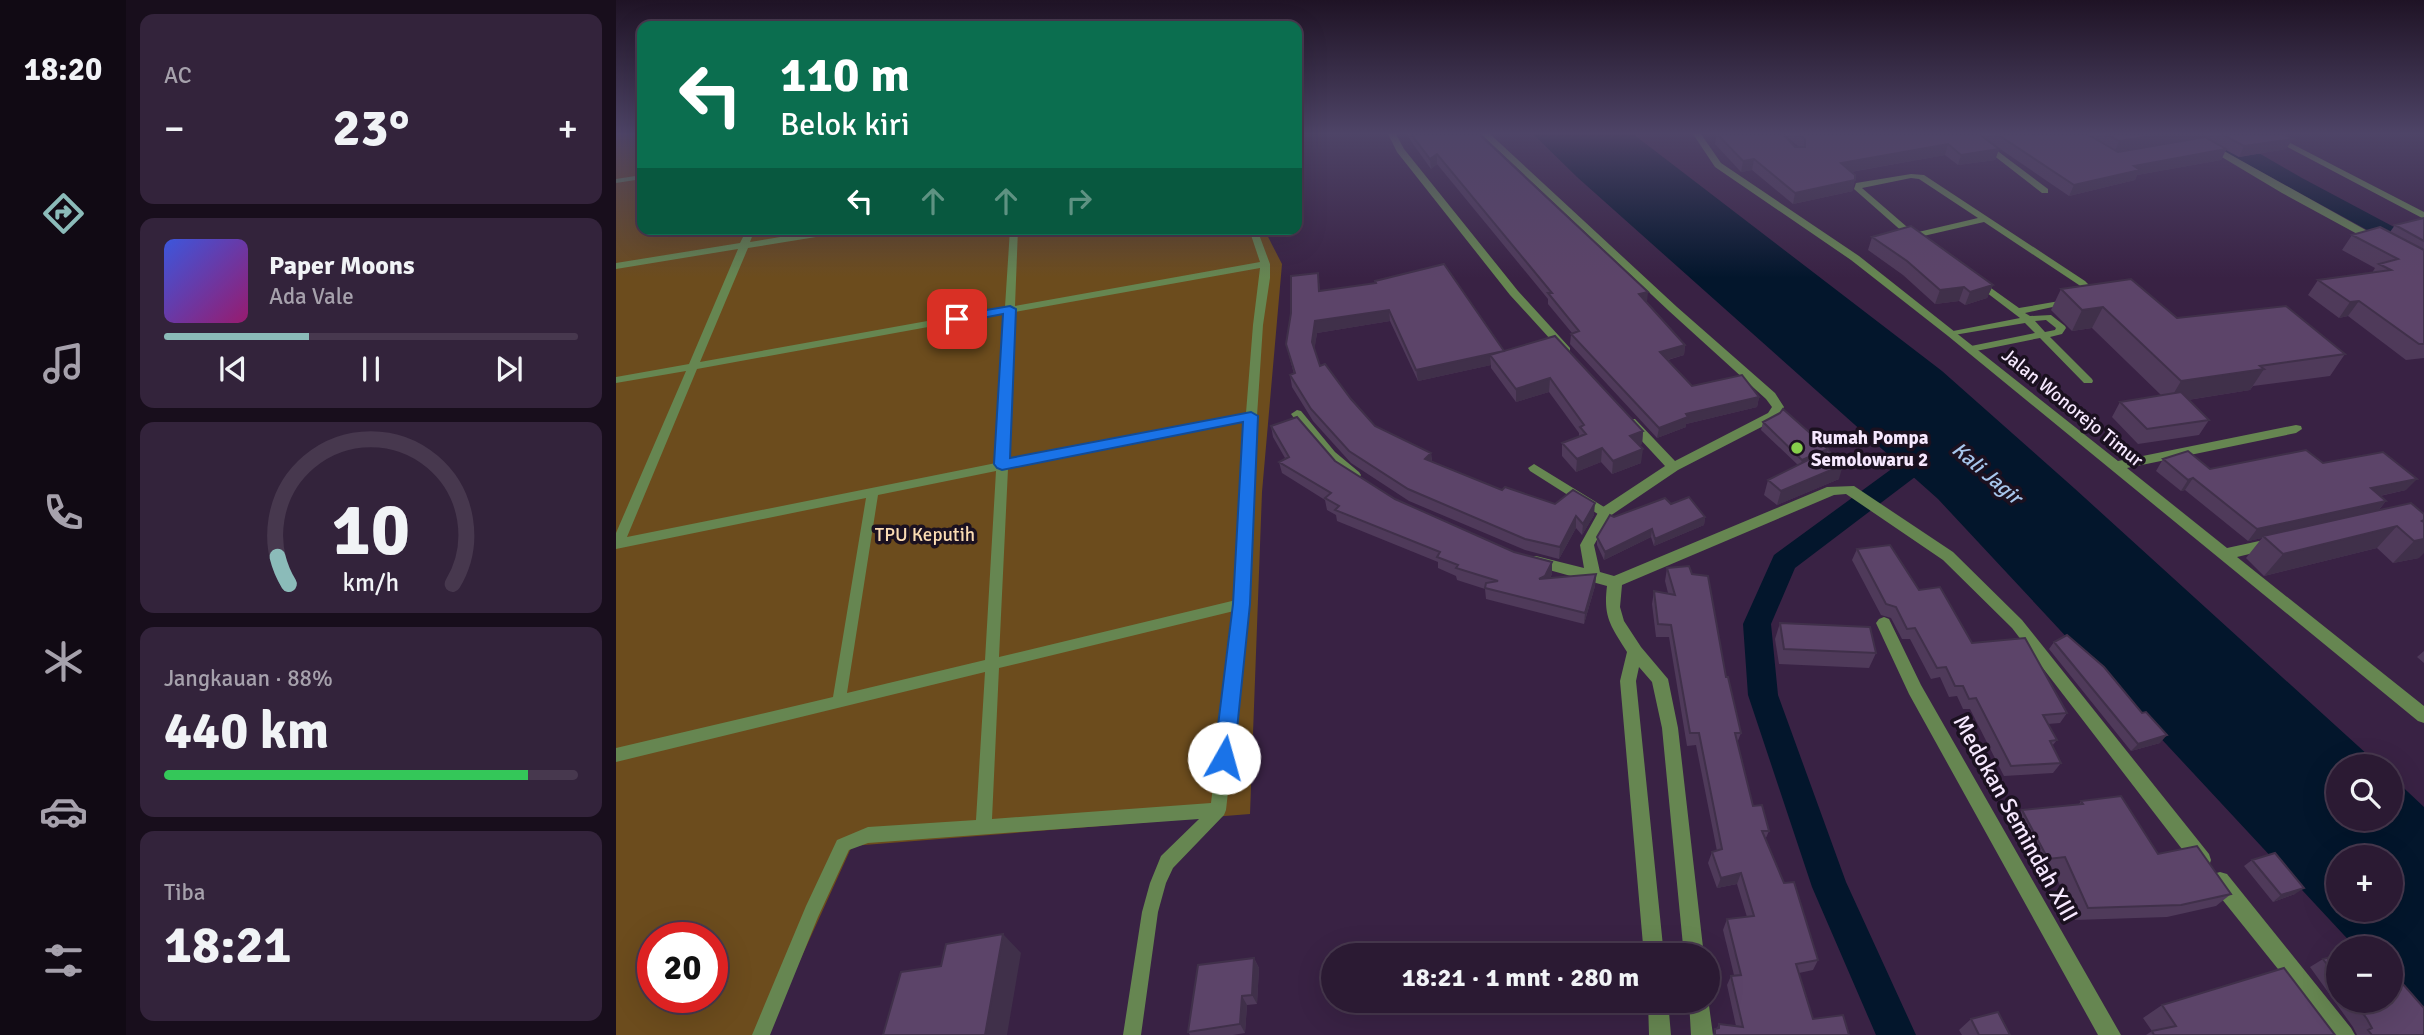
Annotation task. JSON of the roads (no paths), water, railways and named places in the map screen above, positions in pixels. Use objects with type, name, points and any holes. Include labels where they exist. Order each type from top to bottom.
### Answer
[{"type":"street","points":[[1426,182],[1514,293],[1577,361]]},
{"type":"street","points":[[1537,182],[1771,396],[1778,407],[1773,416],[1673,467],[1605,513],[1587,545],[1593,575]]},
{"type":"street","name":"Jalan Wonorejo Timur","points":[[1743,182],[1855,258],[2423,714]]},
{"type":"street","points":[[2034,182],[2045,191]]},
{"type":"street","points":[[2270,182],[2389,247]]},
{"type":"street","points":[[2359,182],[2424,216]]},
{"type":"street","points":[[1619,409],[1673,467]]},
{"type":"street","points":[[1297,414],[1344,468],[1367,483]]},
{"type":"street","points":[[2115,466],[2296,429]]},
{"type":"street","points":[[1520,557],[1615,582],[1832,490],[1842,488],[1857,494],[1948,556],[2017,624],[2344,1035]]},
{"type":"street","points":[[2225,554],[2290,540]]},
{"type":"street","points":[[1615,582],[1612,607],[1617,622],[1635,652],[1660,679],[1670,728],[1693,943]]},
{"type":"street","name":"Medokan Semindah XIII","points":[[1884,624],[1915,689],[2109,1035]]},
{"type":"street","points":[[1635,652],[1628,681],[1653,943]]},
{"type":"street","points":[[1659,1013],[1661,1035]]},
{"type":"street","points":[[1700,1013],[1702,1035]]},
{"type":"lane","points":[[1874,182],[1858,185],[1858,189],[1923,243]]},
{"type":"lane","points":[[1929,182],[2082,283],[2091,292],[2084,298],[1952,334]]},
{"type":"lane","points":[[1912,236],[1987,219]]},
{"type":"lane","points":[[617,543],[749,235]]},
{"type":"lane","points":[[616,266],[811,235]]},
{"type":"lane","points":[[984,825],[1014,235]]},
{"type":"lane","points":[[1132,1035],[1150,912],[1158,883],[1167,862],[1218,810],[1241,604],[1251,416],[1265,264],[1255,235]]},
{"type":"lane","points":[[616,380],[1265,264]]},
{"type":"lane","points":[[1966,273],[2022,315],[2088,380]]},
{"type":"lane","points":[[1971,349],[2058,332],[2061,328],[2048,317],[2022,315]]},
{"type":"lane","points":[[617,543],[1251,416]]},
{"type":"lane","points":[[1534,468],[1605,513]]},
{"type":"lane","points":[[839,701],[873,491]]},
{"type":"lane","points":[[616,755],[1241,604]]},
{"type":"lane","points":[[761,1035],[811,912],[843,845],[868,835],[1218,810]]},
{"type":"water","name":"Kali Jagir","points":[[1583,182],[1696,182],[1942,371],[2367,754],[2326,754],[2326,831],[2403,831],[2403,787],[2424,807],[2424,1022],[2403,999],[2403,936],[2345,936],[2332,922],[2403,922],[2403,845],[2326,845],[2326,916],[1938,499]]},
{"type":"water","points":[[2280,182],[2310,182],[2424,243],[2424,261]]},
{"type":"waterway","points":[[1896,1035],[1830,887],[1763,695],[1757,624],[1784,562],[1906,471]]},
{"type":"place","name":"Rumah Pompa Semolowaru 2","points":[[1797,448]]},
{"type":"park label","name":"TPU Keputih","points":[[925,534]]}]
